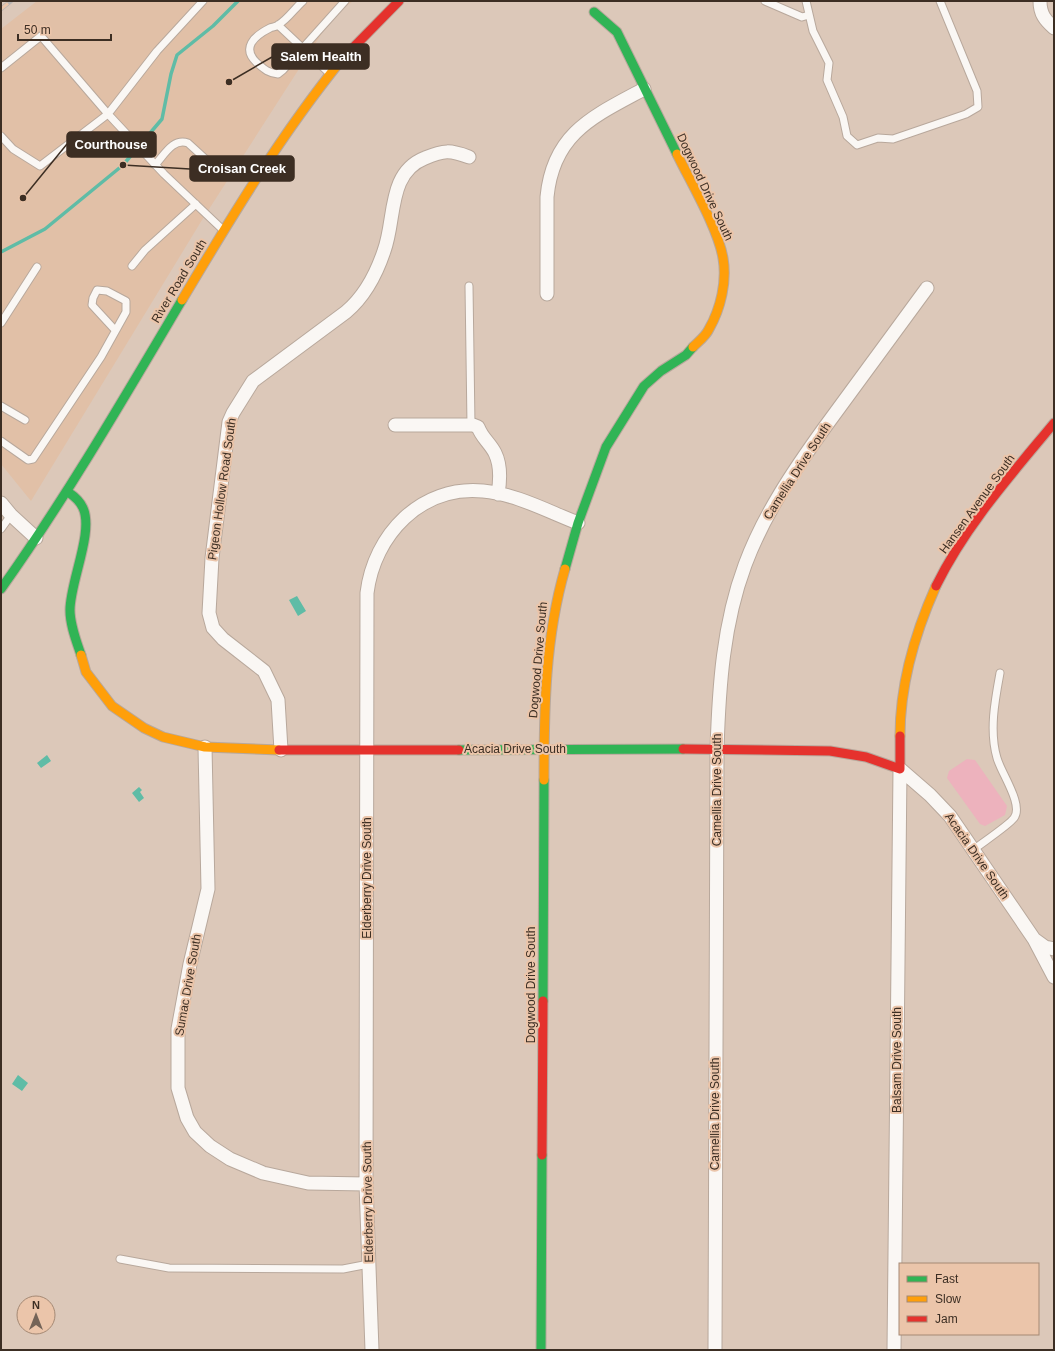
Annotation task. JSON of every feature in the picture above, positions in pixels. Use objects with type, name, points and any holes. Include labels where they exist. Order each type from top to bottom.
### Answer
[{"type":"street","name":"River Road South","points":[[1,589],[68,492],[274,149],[330,74],[365,34],[399,1]]},
{"type":"street","points":[[1040,1],[1040,11],[1046,21],[1054,28]]},
{"type":"street","name":"Dogwood Drive South","points":[[541,1350],[543,749],[547,666],[556,600],[578,524],[606,447],[644,386],[661,371],[686,355],[709,330],[720,302],[724,280],[723,256],[715,234],[617,32],[594,12]]},
{"type":"street","points":[[547,294],[546,197],[548,183],[563,146],[583,124],[597,114],[644,89]]},
{"type":"street","name":"Pigeon Hollow Road South","points":[[281,750],[278,700],[264,671],[222,639],[213,628],[209,613],[212,558],[229,422],[253,381],[346,312],[358,302],[368,288],[385,250],[400,180],[409,166],[440,151],[453,151],[469,156]]},
{"type":"street","name":"Camellia Drive South","points":[[715,1350],[717,749],[721,671],[728,623],[745,565],[768,514],[796,469],[856,383],[927,288]]},
{"type":"street","name":"Hansen Avenue South","points":[[900,769],[900,721],[904,686],[914,645],[931,599],[955,550],[983,511],[1054,423]]},
{"type":"street","points":[[395,425],[471,425],[478,427],[482,436],[495,453],[499,462],[498,494]]},
{"type":"street","name":"Elderberry Drive South","points":[[372,1350],[366,1184],[368,750],[367,593],[371,567],[386,538],[403,519],[427,502],[448,494],[482,491],[512,497],[578,524]]},
{"type":"street","name":"Acacia Drive South","points":[[68,492],[82,504],[85,518],[85,531],[70,609],[73,630],[86,672],[112,706],[144,728],[170,739],[205,747],[281,750],[717,749],[830,751],[866,757],[900,769],[930,795],[950,816],[1034,939],[1054,977]]},
{"type":"street","points":[[1,503],[11,515],[36,538]]},
{"type":"street","name":"Sumac Drive South","points":[[205,747],[208,889],[190,964],[178,1029],[178,1088],[187,1118],[195,1132],[210,1146],[230,1160],[263,1173],[308,1183],[366,1184]]},
{"type":"street","name":"Balsam Drive South","points":[[894,1350],[900,769]]},
{"type":"street","points":[[1034,939],[1045,947],[1054,949]]},
{"type":"lane","points":[[1,136],[13,150],[40,166],[108,114],[157,51],[203,1]]},
{"type":"lane","points":[[303,1],[278,25],[269,29],[252,41],[249,47],[252,58],[266,72],[278,74],[345,1]]},
{"type":"lane","points":[[806,1],[813,31],[829,63],[827,80],[843,117],[847,136],[857,145],[878,138],[893,139],[966,114],[978,107],[979,100],[976,91],[940,1]]},
{"type":"lane","points":[[770,2],[802,16],[809,15]]},
{"type":"lane","points":[[278,25],[330,74]]},
{"type":"lane","points":[[1,68],[41,36],[131,139],[224,230]]},
{"type":"lane","points":[[156,165],[173,144],[182,141],[188,143],[223,175]]},
{"type":"lane","points":[[132,266],[145,250],[196,204]]},
{"type":"lane","points":[[1,323],[36,267]]},
{"type":"lane","points":[[469,286],[471,425]]},
{"type":"lane","points":[[1,441],[28,460],[33,459],[101,357],[126,312],[126,301],[107,291],[97,290],[93,298],[92,306],[115,330]]},
{"type":"lane","points":[[1,406],[25,420]]},
{"type":"lane","points":[[1,529],[11,515]]},
{"type":"lane","points":[[973,850],[1014,818],[1017,809],[1015,798],[997,758],[994,739],[994,703],[1000,673]]},
{"type":"lane","points":[[120,1259],[169,1268],[343,1269],[369,1264]]},
{"type":"shaded area","points":[[37,1],[353,1],[333,16],[202,220],[31,501],[1,464],[1,29]]},
{"type":"shaded area","points":[[967,759],[975,760],[1007,806],[1005,815],[985,826],[980,824],[947,778],[949,771]]},
{"type":"water","points":[[297,596],[306,611],[298,616],[289,600]]},
{"type":"water","points":[[47,755],[51,761],[41,768],[37,763]]},
{"type":"water","points":[[139,787],[142,790],[140,792],[144,798],[139,802],[132,793]]},
{"type":"water","points":[[18,1075],[28,1083],[22,1091],[12,1084]]},
{"type":"waterway","points":[[1,252],[45,229],[123,165],[162,119],[171,74],[177,55],[213,26],[238,1]]},
{"type":"railway","points":[[1,9],[11,1]]},
{"type":"traffic: fast","points":[[594,12],[617,32],[677,154]]},
{"type":"traffic: fast","points":[[1,589],[72,483],[182,300]]},
{"type":"traffic: fast","points":[[565,569],[578,523],[606,447],[644,386],[661,371],[686,355],[693,347]]},
{"type":"traffic: fast","points":[[68,492],[80,503],[86,518],[84,543],[71,599],[70,610],[72,627],[81,655]]},
{"type":"traffic: fast","points":[[459,750],[683,749]]},
{"type":"traffic: fast","points":[[543,1001],[544,780]]},
{"type":"traffic: fast","points":[[541,1350],[542,1155]]},
{"type":"traffic: slow","points":[[182,300],[278,145],[343,58]]},
{"type":"traffic: slow","points":[[677,154],[716,233],[724,267],[722,294],[717,312],[708,332],[693,347]]},
{"type":"traffic: slow","points":[[544,780],[544,727],[547,674],[553,621],[565,569]]},
{"type":"traffic: slow","points":[[900,736],[903,698],[910,660],[915,641],[936,586]]},
{"type":"traffic: slow","points":[[81,655],[86,672],[112,706],[144,728],[163,737],[205,747],[279,750]]},
{"type":"traffic: jam","points":[[343,58],[399,1]]},
{"type":"traffic: jam","points":[[936,586],[961,542],[975,521],[1054,423]]},
{"type":"traffic: jam","points":[[683,749],[830,751],[866,757],[900,769],[900,736]]},
{"type":"traffic: jam","points":[[279,750],[459,750]]},
{"type":"traffic: jam","points":[[542,1155],[543,1001]]},
{"type":"place","name":"Salem Health","points":[[229,82]]},
{"type":"place","name":"Croisan Creek","points":[[123,165]]},
{"type":"place","name":"Courthouse","points":[[23,198]]}]
